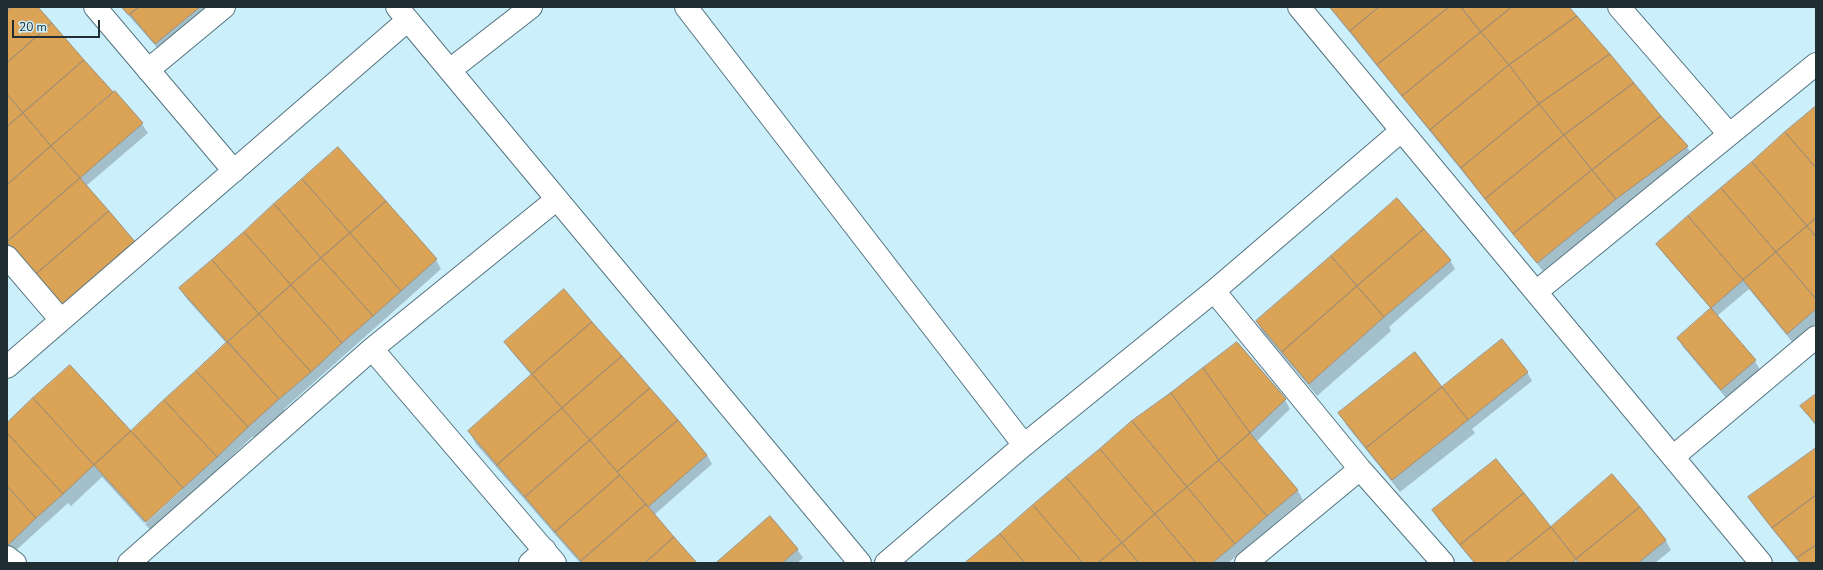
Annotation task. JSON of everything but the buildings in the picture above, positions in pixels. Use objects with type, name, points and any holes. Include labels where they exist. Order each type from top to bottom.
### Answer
[{"type":"street","points":[[95,7],[234,171]]},
{"type":"street","points":[[148,70],[224,7]]},
{"type":"street","points":[[450,70],[531,7]]},
{"type":"street","points":[[686,7],[1024,445]]},
{"type":"street","points":[[1299,7],[1761,563]]},
{"type":"street","points":[[1619,7],[1729,134]]},
{"type":"street","points":[[7,367],[234,171],[403,14],[860,563]]},
{"type":"street","points":[[1536,292],[1816,64]]},
{"type":"street","points":[[886,563],[1024,445],[1214,291],[1401,131]]},
{"type":"street","points":[[129,563],[372,349],[558,199]]},
{"type":"street","points":[[7,257],[61,320]]},
{"type":"street","points":[[1214,291],[1360,468],[1443,563]]},
{"type":"street","points":[[1673,457],[1816,338]]},
{"type":"street","points":[[372,349],[544,559]]},
{"type":"street","points":[[1246,563],[1360,468]]},
{"type":"street","points":[[7,557],[15,563]]}]
